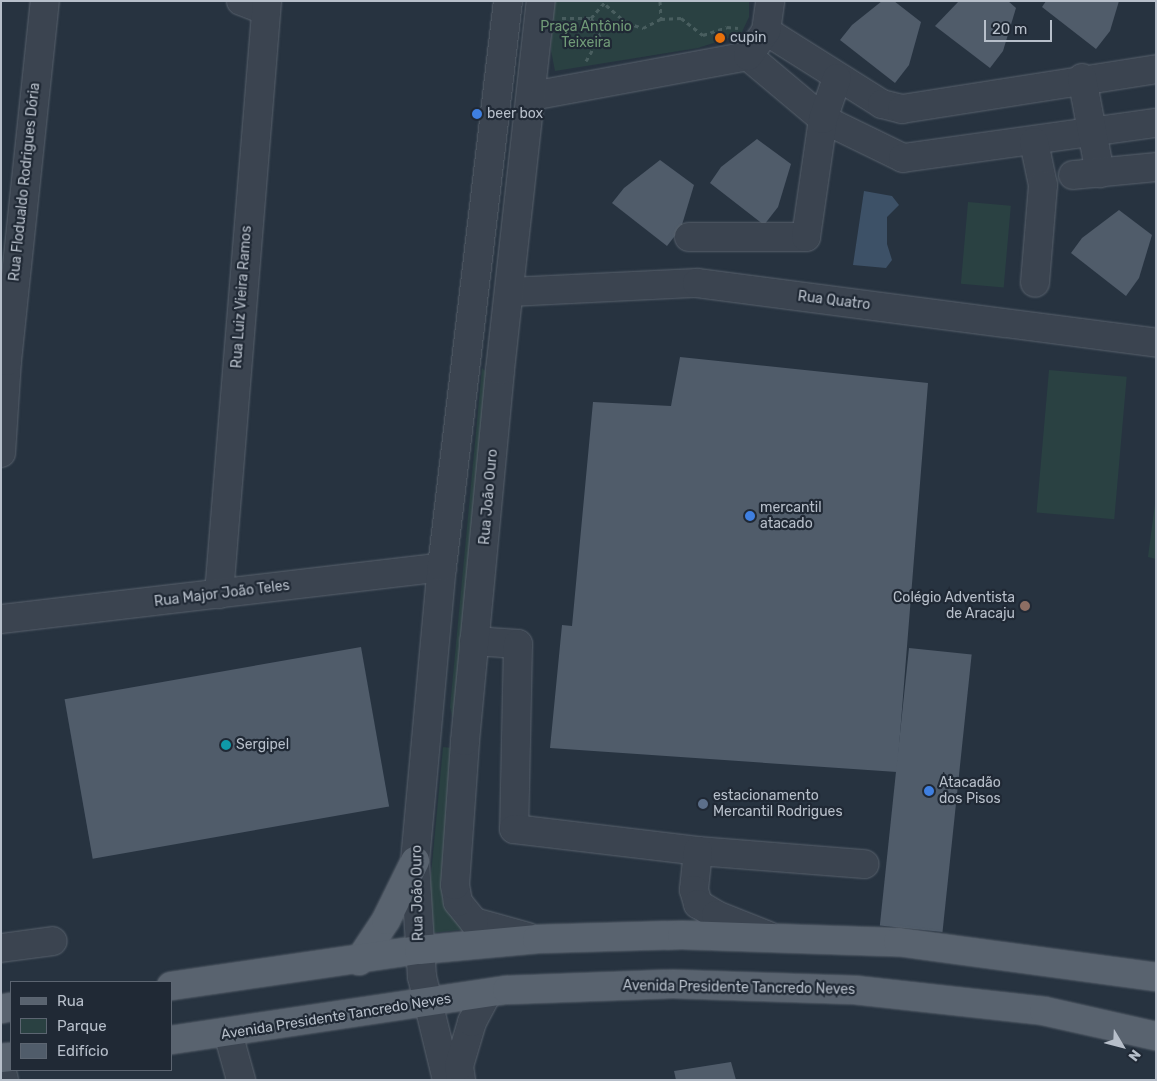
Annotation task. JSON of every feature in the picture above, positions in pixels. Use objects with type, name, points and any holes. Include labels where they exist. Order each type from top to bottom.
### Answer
[{"type":"main road","points":[[359,961],[386,920],[415,860]]},
{"type":"main road","points":[[172,986],[359,961],[419,950],[537,939],[682,936],[898,942],[1156,978]]},
{"type":"main road","name":"Avenida Presidente Tancredo Neves","points":[[172,1040],[487,994],[673,984],[855,990],[1044,1011],[1156,1036]]},
{"type":"street","name":"Rua Flodualdo Rodrigues Dória","points":[[1,453],[12,184],[45,1]]},
{"type":"street","name":"Rua João Ouro","points":[[447,1080],[427,1003],[419,950],[415,860],[429,734],[442,567],[467,369],[508,1]]},
{"type":"street","points":[[532,96],[748,56],[766,31],[770,1]]},
{"type":"street","name":"Rua Luiz Vieira Ramos","points":[[219,594],[257,4]]},
{"type":"street","name":"Rua João Ouro","points":[[537,939],[484,927],[464,913],[458,902],[455,885],[465,741],[500,370],[532,96],[540,7]]},
{"type":"street","points":[[766,31],[837,78],[882,104],[902,109],[1082,78],[1156,69]]},
{"type":"street","points":[[748,56],[823,119],[893,156],[913,160],[1156,123]]},
{"type":"street","points":[[689,237],[806,237],[823,119],[837,78]]},
{"type":"street","points":[[1082,78],[1090,133],[1100,173]]},
{"type":"street","points":[[1034,142],[1043,185],[1035,283]]},
{"type":"street","points":[[1073,175],[1156,167]]},
{"type":"street","name":"Rua Quatro","points":[[510,292],[697,283],[1156,343]]},
{"type":"street","points":[[467,369],[483,360],[500,370]]},
{"type":"street","name":"Rua Major João Teles","points":[[1,620],[442,567]]},
{"type":"street","points":[[474,642],[518,644],[514,829],[698,851],[864,864]]},
{"type":"street","points":[[429,734],[449,744],[465,741]]},
{"type":"street","points":[[698,851],[694,890],[698,904],[716,915],[775,938]]},
{"type":"street","points":[[1,948],[53,941]]},
{"type":"street","points":[[461,1080],[459,1066],[467,1040],[487,994]]},
{"type":"street","points":[[228,1033],[241,1080]]},
{"type":"street","points":[[1,1068],[4,1080]]},
{"type":"path","points":[[660,1],[661,19]]},
{"type":"path","points":[[540,7],[572,20],[591,18],[606,3],[627,22],[643,28],[661,19],[681,18],[703,35],[727,27],[766,31]]},
{"type":"path","points":[[569,89],[600,37],[591,18]]},
{"type":"green space","name":"Praça Antônio Teixeira","points":[[553,1],[749,1],[749,17],[741,34],[698,48],[555,71],[551,51]]},
{"type":"green space","points":[[968,202],[1011,206],[1004,287],[961,284]]},
{"type":"green space","points":[[482,368],[494,379],[456,731],[450,707]]},
{"type":"green space","points":[[1049,370],[1127,377],[1114,519],[1037,512]]},
{"type":"green space","points":[[1156,496],[1156,559],[1148,557]]},
{"type":"green space","points":[[443,747],[462,749],[468,929],[431,933],[429,896]]},
{"type":"water","points":[[864,191],[892,196],[899,205],[887,217],[887,244],[892,260],[886,268],[853,265]]},
{"type":"building","points":[[882,1],[894,1],[921,22],[909,65],[895,83],[840,40],[852,25]]},
{"type":"building","points":[[959,1],[1008,1],[1016,8],[1003,51],[990,68],[935,26]]},
{"type":"building","points":[[1046,1],[1119,1],[1110,31],[1096,49],[1042,7]]},
{"type":"building","points":[[757,139],[791,164],[778,207],[764,225],[710,183],[721,167]]},
{"type":"building","points":[[660,160],[694,185],[681,228],[667,246],[612,203],[624,188]]},
{"type":"building","points":[[1119,210],[1152,235],[1139,278],[1126,296],[1071,253],[1082,238]]},
{"type":"building","name":"mercantil atacado","points":[[680,357],[928,383],[897,772],[550,748],[562,625],[572,626],[593,402],[671,406]]},
{"type":"building","name":"Sergipel","points":[[361,647],[389,807],[93,859],[65,699]]},
{"type":"building","name":"Atacadão dos Pisos","points":[[909,648],[972,655],[942,932],[880,925]]},
{"type":"building","points":[[731,1062],[736,1080],[676,1080],[674,1071]]},
{"type":"place","name":"cupin","points":[[720,38]]},
{"type":"place","name":"beer box","points":[[477,114]]},
{"type":"place","name":"mercantil atacado","points":[[750,516]]},
{"type":"place","name":"Colégio Adventista de Aracaju","points":[[1025,606]]},
{"type":"place","name":"Sergipel","points":[[226,745]]},
{"type":"place","name":"Atacadão dos Pisos","points":[[929,791]]},
{"type":"place","name":"estacionamento Mercantil Rodrigues","points":[[703,804]]}]
